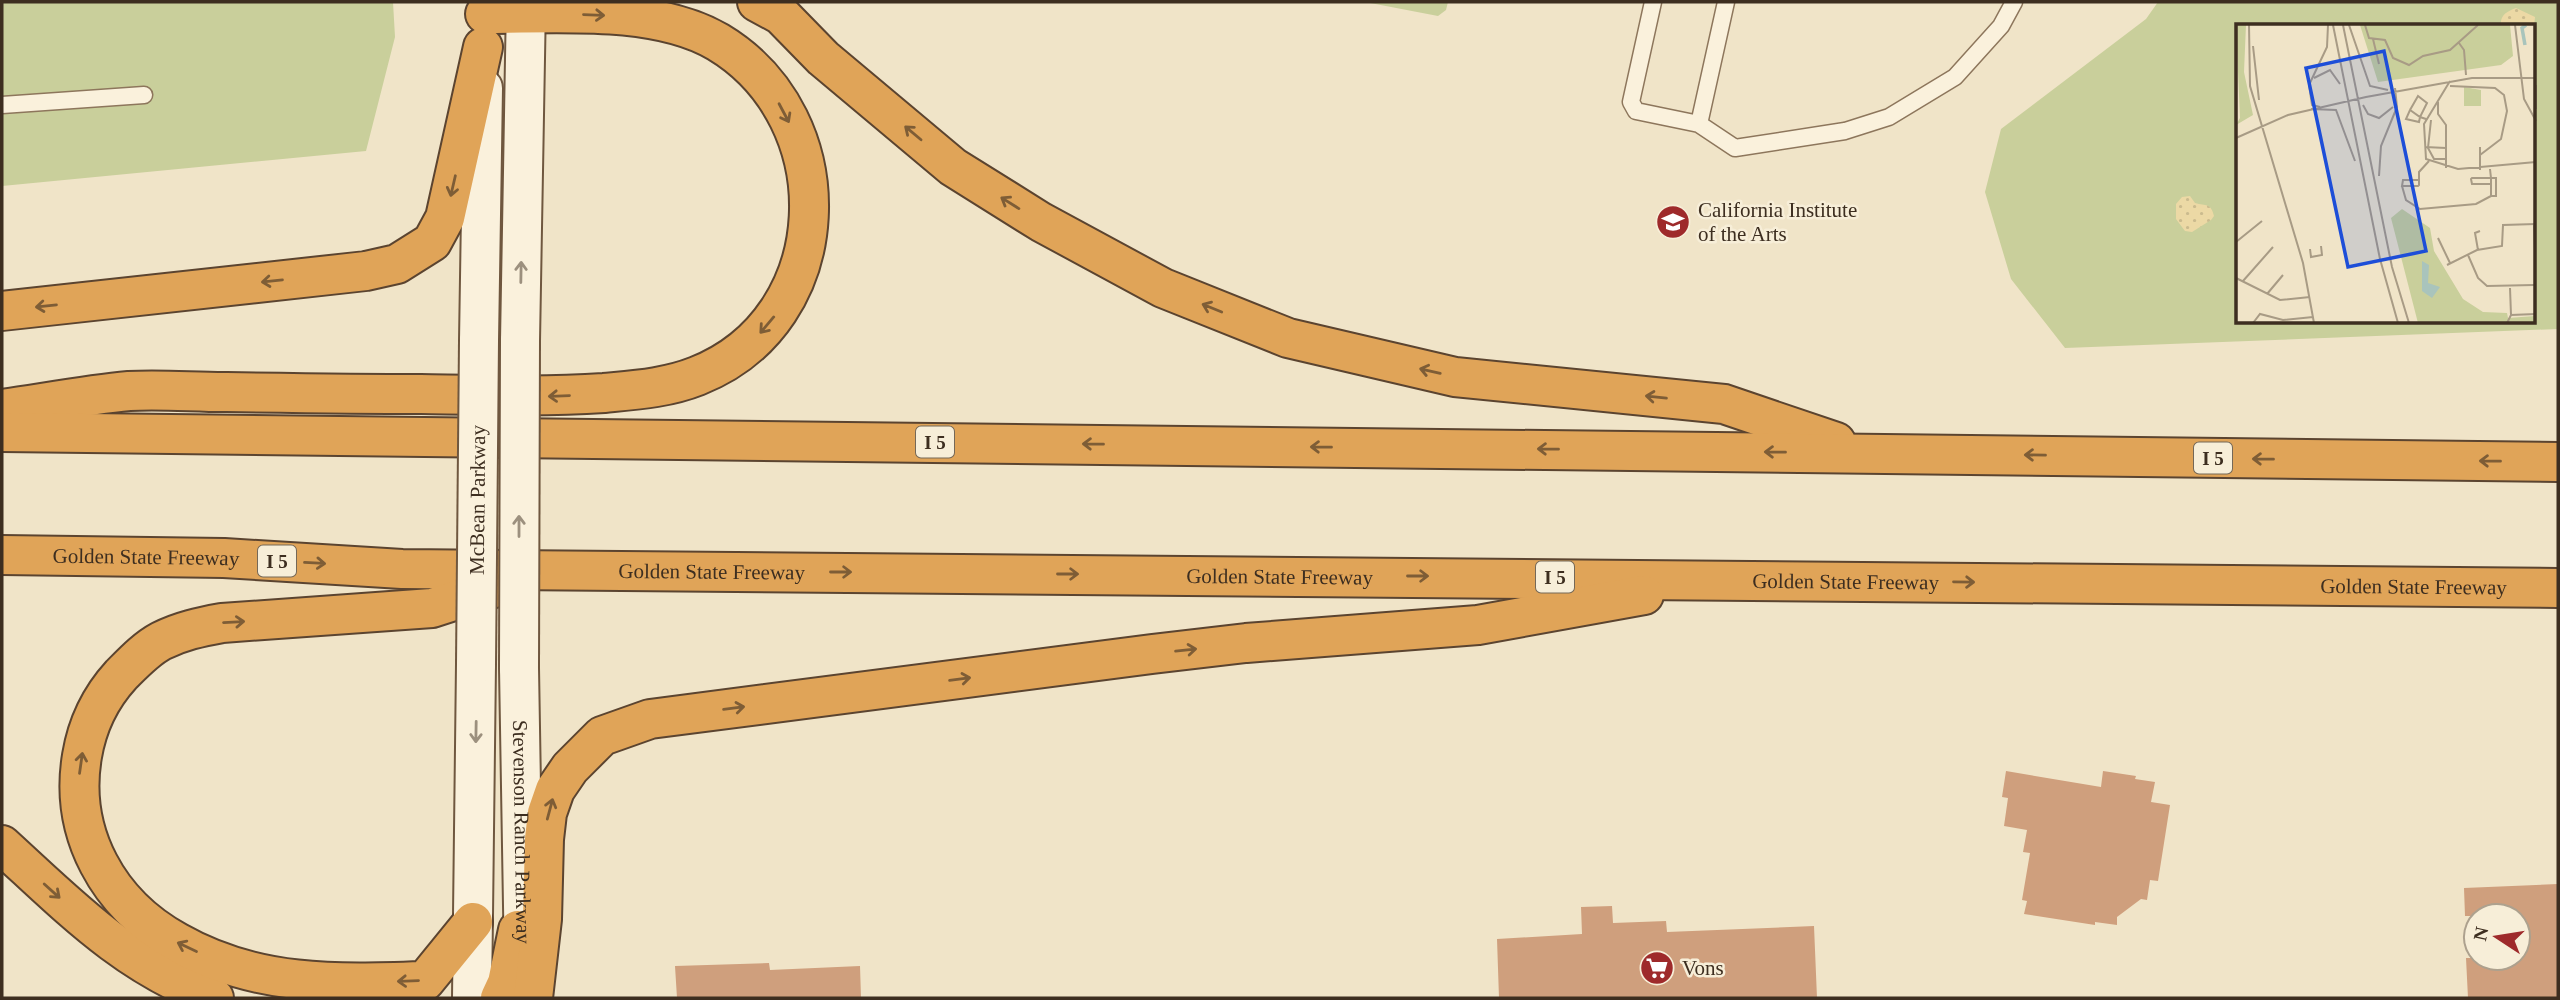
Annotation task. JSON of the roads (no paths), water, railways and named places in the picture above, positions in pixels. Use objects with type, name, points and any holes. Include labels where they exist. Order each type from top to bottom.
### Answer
[{"type":"highway","points":[[757,2],[780,15],[822,58],[953,167],[1041,222],[1151,281],[1238,318],[1288,338],[1455,377],[1724,404],[1868,453]]},
{"type":"highway","points":[[2,311],[366,271],[397,264],[432,242],[445,218],[485,21],[526,8],[648,18],[686,27],[717,42],[747,63],[775,96],[799,141],[810,186],[809,234],[796,280],[770,323],[738,355],[696,376],[647,389],[559,396],[131,391],[2,409]]},
{"type":"highway","name":"I 5","points":[[2,432],[2558,462]]},
{"type":"highway","name":"Golden State Freeway","points":[[2,555],[224,558],[402,569],[2558,588]]},
{"type":"highway","points":[[473,922],[425,981],[345,984],[279,979],[216,961],[176,941],[146,920],[115,888],[94,857],[83,828],[78,797],[85,742],[94,713],[110,687],[135,660],[159,642],[188,629],[222,623],[432,608],[552,570]]},
{"type":"highway","points":[[533,998],[542,919],[547,813],[555,790],[570,768],[602,736],[624,727],[650,719],[1152,653],[1478,625],[1730,579]]},
{"type":"highway","points":[[2,845],[117,948],[150,969],[214,998]]},
{"type":"highway","points":[[500,998],[507,983],[521,915]]},
{"type":"main road","name":"McBean Parkway","points":[[519,668],[520,341],[526,8]]},
{"type":"main road","name":"McBean Parkway","points":[[472,998],[485,21]]},
{"type":"main road","name":"Stevenson Ranch Parkway","points":[[519,668],[521,915],[525,998]]},
{"type":"lane","points":[[1653,2],[1631,102],[1636,111],[1699,124],[1735,148],[1845,131],[1889,117],[1955,77],[2001,26],[2014,2]]},
{"type":"lane","points":[[1699,124],[1726,2]]},
{"type":"lane","points":[[2,105],[144,95]]},
{"type":"place","name":"California Institute of the Arts","points":[[1673,222]]},
{"type":"place","name":"Vons","points":[[1657,968]]}]
